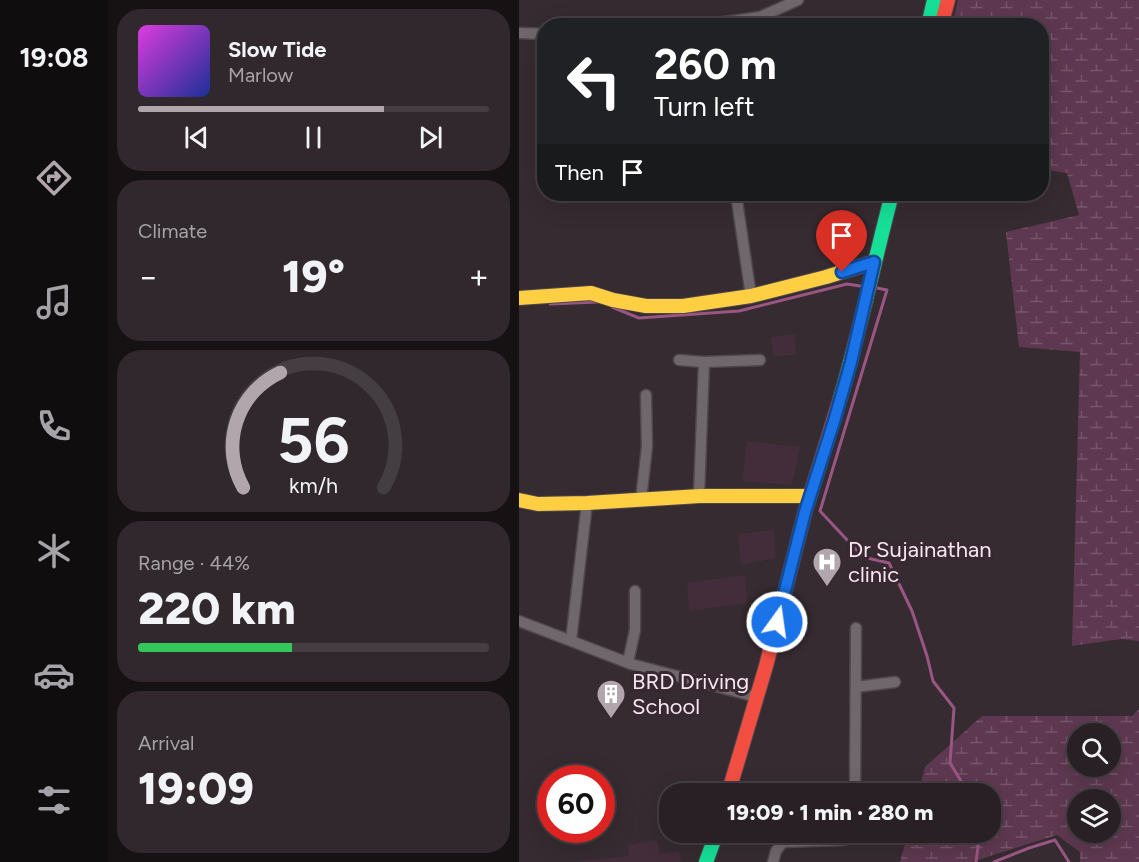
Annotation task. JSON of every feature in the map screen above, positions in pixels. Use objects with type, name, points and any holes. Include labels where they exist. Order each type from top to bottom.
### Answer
[{"type":"main road","points":[[930,18],[934,0]]},
{"type":"main road","points":[[943,18],[948,0]]},
{"type":"main road","points":[[731,783],[766,666],[810,496],[851,362],[890,201]]},
{"type":"main road","points":[[519,298],[591,293],[646,306],[683,306],[751,296],[874,262]]},
{"type":"main road","points":[[519,500],[538,504],[699,496],[810,496]]},
{"type":"main road","points":[[710,862],[714,843]]},
{"type":"street","points":[[753,18],[798,0]]},
{"type":"street","points":[[519,33],[537,34]]},
{"type":"street","points":[[737,201],[751,296]]},
{"type":"street","points":[[679,360],[704,362],[760,360]]},
{"type":"street","points":[[699,496],[704,362]]},
{"type":"street","points":[[641,499],[647,447],[646,395]]},
{"type":"street","points":[[571,640],[587,503]]},
{"type":"street","points":[[628,662],[635,630],[635,591]]},
{"type":"street","points":[[519,627],[519,621],[628,662],[757,697]]},
{"type":"street","points":[[855,783],[856,628]]},
{"type":"street","points":[[857,687],[895,682]]},
{"type":"street","points":[[773,862],[782,843]]},
{"type":"shaded area","points":[[846,232],[862,233],[856,259],[833,260],[831,235],[844,236]]},
{"type":"shaded area","points":[[795,334],[796,355],[773,356],[771,337]]},
{"type":"shaded area","points":[[747,441],[800,447],[792,485],[742,481]]},
{"type":"shaded area","points":[[774,530],[776,558],[741,565],[738,534]]},
{"type":"shaded area","points":[[745,575],[747,603],[689,611],[687,583]]},
{"type":"shaded area","points":[[657,840],[660,854],[679,851],[681,862],[573,862],[629,856],[627,845]]},
{"type":"green space","points":[[958,0],[1139,0],[1139,641],[1121,639],[1072,646],[1080,352],[1019,347],[1006,232],[1079,215],[1067,173],[1049,170],[1049,18],[954,18]]},
{"type":"green space","points":[[1139,709],[1139,862],[1080,862],[1080,852],[1068,843],[1121,843],[1121,789],[1067,789],[1067,842],[1057,835],[971,862],[900,862],[905,843],[1001,843],[1001,783],[921,783],[925,767],[982,716],[1132,716]]},
{"type":"waterway","points":[[612,307],[639,318],[739,311],[847,284],[860,286]]},
{"type":"waterway","points":[[877,288],[887,290],[820,511],[863,557],[889,563],[912,611],[933,681],[954,708],[950,763],[962,783]]},
{"type":"waterway","points":[[550,304],[597,302]]},
{"type":"waterway","points":[[994,862],[1055,840],[1069,862]]},
{"type":"waterway","points":[[976,862],[979,843]]},
{"type":"traffic: fast","points":[[930,18],[934,0]]},
{"type":"traffic: fast","points":[[840,399],[890,201]]},
{"type":"traffic: fast","points":[[706,862],[713,843]]},
{"type":"traffic: slow","points":[[519,298],[591,293],[646,306],[683,306],[751,296],[874,262]]},
{"type":"traffic: slow","points":[[519,500],[538,504],[700,496],[810,496]]},
{"type":"traffic: jam","points":[[943,18],[948,0]]},
{"type":"traffic: jam","points":[[731,783],[766,666],[805,512],[840,399]]},
{"type":"place","name":"Dr Sujainathan clinic","points":[[827,588]]},
{"type":"place","name":"BRD Driving School","points":[[611,720]]},
{"type":"route","points":[[777,622],[805,512],[851,362],[874,262],[842,272]]}]
